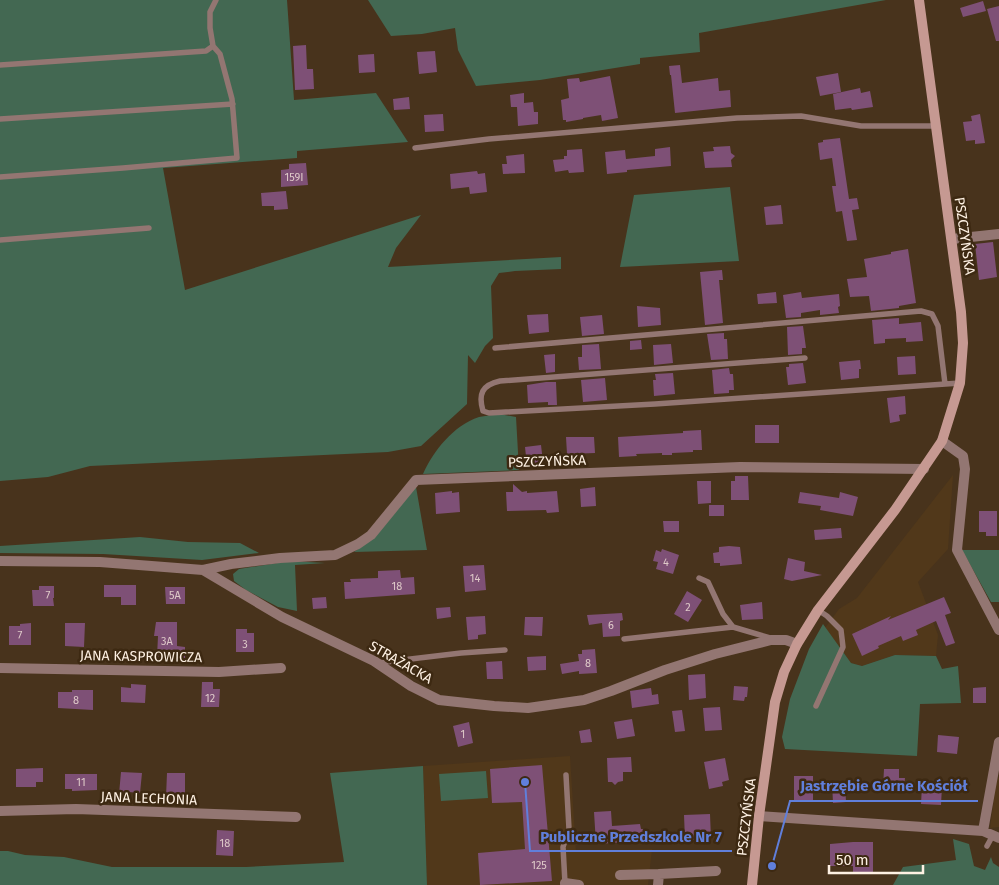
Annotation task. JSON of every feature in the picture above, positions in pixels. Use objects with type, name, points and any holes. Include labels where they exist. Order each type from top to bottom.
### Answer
[{"type":"street","name":"PSZCZYŃSKA","points":[[752,885],[759,816],[775,702],[784,672],[786,642],[818,610],[924,469],[942,441],[960,383],[963,343],[962,312],[919,0]]},
{"type":"street","points":[[952,239],[999,234]]},
{"type":"street","points":[[942,441],[963,456],[965,469],[957,550],[999,630]]},
{"type":"street","name":"PSZCZYŃSKA","points":[[203,570],[231,564],[280,558],[335,555],[358,544],[371,535],[416,480],[740,467],[924,469]]},
{"type":"street","name":"STRAŻACKA","points":[[0,560],[100,562],[203,570],[282,617],[377,663],[411,686],[439,700],[528,708],[584,700],[715,654],[786,642]]},
{"type":"street","name":"JANA KASPROWICZA","points":[[0,668],[219,672],[281,668]]},
{"type":"street","points":[[759,816],[992,835],[999,742]]},
{"type":"street","name":"JANA LECHONIA","points":[[0,811],[76,810],[296,817]]},
{"type":"street","points":[[620,875],[716,872]]},
{"type":"street","points":[[658,885],[659,874]]},
{"type":"street","points":[[563,884],[579,885]]},
{"type":"lane","points":[[0,177],[237,158],[233,104],[220,54],[213,46],[210,28],[210,12],[216,0]]},
{"type":"lane","points":[[0,65],[206,51],[213,46]]},
{"type":"lane","points":[[0,119],[233,104]]},
{"type":"lane","points":[[415,148],[489,139],[737,118],[801,116],[860,126],[936,126]]},
{"type":"lane","points":[[0,240],[149,228]]},
{"type":"lane","points":[[495,348],[921,311],[932,314],[938,326],[945,384]]},
{"type":"lane","points":[[805,358],[500,381],[485,387],[480,401],[483,411],[489,413],[665,404],[960,383]]},
{"type":"lane","points":[[699,578],[708,582],[723,614],[733,627]]},
{"type":"lane","points":[[816,706],[843,647],[841,630],[818,610]]},
{"type":"lane","points":[[624,639],[733,627],[786,642]]},
{"type":"lane","points":[[377,663],[505,650]]},
{"type":"lane","points":[[563,884],[563,847],[569,829],[566,775]]},
{"type":"lane","points":[[987,846],[992,835]]},
{"type":"shaded area","points":[[953,475],[948,549],[918,582],[938,635],[936,656],[895,655],[862,666],[851,663],[825,628],[839,609],[857,598]]},
{"type":"shaded area","points":[[570,756],[576,852],[652,849],[648,885],[427,885],[423,766]]},
{"type":"shaded area","points":[[997,777],[999,778],[999,827],[990,828]]},
{"type":"green space","points":[[0,0],[287,0],[294,100],[376,93],[408,142],[297,151],[297,158],[163,168],[185,290],[421,215],[396,248],[388,267],[561,257],[561,269],[499,273],[491,286],[493,338],[485,346],[475,363],[468,355],[467,404],[421,446],[388,452],[90,466],[48,477],[0,481]]},
{"type":"green space","points":[[368,0],[886,0],[699,33],[700,52],[640,58],[640,64],[540,80],[476,86],[458,50],[455,28],[422,34],[391,36]]},
{"type":"green space","points":[[730,187],[739,261],[620,267],[634,195]]},
{"type":"green space","points":[[499,414],[516,417],[519,470],[423,474],[445,440],[461,426],[479,417]]},
{"type":"green space","points":[[416,487],[427,550],[354,552],[375,537]]},
{"type":"green space","points":[[140,537],[188,542],[240,543],[259,553],[202,560],[103,554],[0,553],[0,546]]},
{"type":"green space","points":[[962,550],[999,550],[999,602],[991,602]]},
{"type":"green space","points":[[290,561],[325,563],[295,565],[297,611],[278,607],[246,590],[234,581],[233,574],[239,569]]},
{"type":"green space","points":[[823,624],[851,663],[862,666],[895,655],[936,656],[942,669],[958,666],[961,703],[920,704],[917,756],[785,749],[782,737],[790,699],[809,649]]},
{"type":"green space","points":[[423,766],[427,885],[0,885],[0,851],[25,855],[64,857],[112,867],[246,867],[344,862],[330,773]]},
{"type":"green space","points":[[486,771],[488,798],[441,801],[439,774]]},
{"type":"green space","points":[[953,839],[969,844],[974,866],[985,870],[991,857],[993,863],[999,867],[999,885],[893,885],[903,867],[956,860]]},
{"type":"building","points":[[983,1],[986,11],[963,17],[960,8]]},
{"type":"building","points":[[999,6],[999,41],[996,41],[987,9]]},
{"type":"building","points":[[306,45],[307,69],[313,69],[314,89],[295,90],[293,46]]},
{"type":"building","points":[[435,51],[437,72],[419,74],[417,52]]},
{"type":"building","points":[[374,54],[375,72],[359,73],[358,55]]},
{"type":"building","points":[[680,65],[682,83],[718,78],[719,91],[730,90],[731,107],[675,113],[669,66]]},
{"type":"building","points":[[838,73],[841,92],[820,96],[816,77]]},
{"type":"building","points":[[610,76],[618,118],[602,121],[601,115],[566,122],[566,120],[563,120],[561,100],[569,98],[567,79],[579,78],[580,82]]},
{"type":"building","points":[[860,88],[861,93],[870,91],[873,107],[835,110],[833,94]]},
{"type":"building","points":[[524,93],[524,103],[533,102],[534,112],[538,112],[538,124],[518,126],[517,107],[511,107],[510,95]]},
{"type":"building","points":[[409,97],[410,109],[394,110],[393,99]]},
{"type":"building","points":[[443,114],[444,131],[425,132],[424,115]]},
{"type":"building","points":[[980,114],[985,143],[975,144],[975,140],[966,141],[963,122],[972,121],[971,116]]},
{"type":"building","points":[[840,138],[849,199],[857,198],[859,209],[852,210],[857,240],[847,241],[842,211],[836,212],[832,186],[836,186],[832,158],[820,160],[818,143],[823,142],[823,140]]},
{"type":"building","points":[[730,146],[731,153],[735,156],[731,160],[732,167],[705,168],[703,152],[714,151],[713,147]]},
{"type":"building","points":[[670,147],[671,166],[607,174],[605,152],[625,150],[626,159],[655,156],[655,149]]},
{"type":"building","points":[[582,149],[584,172],[569,173],[568,170],[555,172],[553,160],[564,159],[564,156],[567,156],[567,150]]},
{"type":"building","points":[[524,154],[525,173],[503,174],[502,164],[507,164],[506,156]]},
{"type":"building","points":[[306,163],[308,185],[281,187],[281,170],[289,169],[289,164]]},
{"type":"building","points":[[477,171],[478,174],[485,173],[487,192],[470,194],[469,187],[451,189],[450,174]]},
{"type":"building","points":[[286,191],[288,209],[274,210],[274,206],[262,206],[261,193]]},
{"type":"building","points":[[781,205],[783,224],[766,225],[764,207]]},
{"type":"building","points":[[993,242],[997,277],[979,280],[975,244]]},
{"type":"building","points":[[908,249],[916,303],[899,306],[899,308],[871,311],[869,296],[850,297],[847,279],[867,277],[864,259]]},
{"type":"building","points":[[722,270],[723,280],[719,280],[723,323],[705,325],[700,272]]},
{"type":"building","points":[[776,292],[777,303],[758,304],[757,294]]},
{"type":"building","points":[[801,292],[802,298],[839,294],[839,313],[820,315],[820,310],[801,313],[801,317],[786,318],[783,295]]},
{"type":"building","points":[[637,306],[660,308],[661,325],[638,327]]},
{"type":"building","points":[[548,314],[549,332],[529,334],[527,315]]},
{"type":"building","points":[[602,315],[604,334],[582,336],[580,317]]},
{"type":"building","points":[[899,318],[899,324],[921,322],[923,341],[906,342],[906,338],[885,339],[885,343],[874,344],[872,320]]},
{"type":"building","points":[[803,326],[806,348],[802,348],[802,354],[788,355],[787,327]]},
{"type":"building","points":[[724,333],[724,339],[727,339],[728,359],[711,360],[707,334]]},
{"type":"building","points":[[641,340],[642,349],[630,350],[630,341]]},
{"type":"building","points":[[599,344],[601,369],[579,370],[578,357],[582,357],[582,345]]},
{"type":"building","points":[[671,344],[673,363],[654,365],[653,345]]},
{"type":"building","points":[[555,354],[555,372],[546,373],[544,355]]},
{"type":"building","points":[[915,356],[916,374],[898,375],[897,357]]},
{"type":"building","points":[[860,360],[859,378],[841,380],[839,362]]},
{"type":"building","points":[[803,363],[806,383],[788,385],[786,367],[789,367],[789,364]]},
{"type":"building","points":[[729,368],[730,374],[733,374],[734,390],[729,390],[729,393],[714,394],[712,370]]},
{"type":"building","points":[[673,373],[675,394],[654,396],[653,380],[656,380],[655,374]]},
{"type":"building","points":[[605,378],[607,400],[583,402],[581,380]]},
{"type":"building","points":[[556,382],[557,405],[548,405],[548,402],[528,403],[527,385]]},
{"type":"building","points":[[905,396],[906,414],[899,415],[900,421],[890,423],[887,398]]},
{"type":"building","points":[[755,425],[779,425],[779,443],[755,443]]},
{"type":"building","points":[[701,430],[702,450],[672,453],[672,455],[662,455],[662,453],[619,457],[618,437]]},
{"type":"building","points":[[566,437],[594,437],[595,453],[567,454]]},
{"type":"building","points":[[541,445],[543,462],[537,462],[538,465],[527,466],[525,447]]},
{"type":"building","points":[[735,476],[748,476],[749,500],[731,500],[731,481],[735,481]]},
{"type":"building","points":[[697,481],[711,481],[711,503],[698,504]]},
{"type":"building","points":[[513,484],[522,492],[527,491],[527,493],[557,491],[559,512],[547,513],[546,510],[507,511],[506,492],[513,492]]},
{"type":"building","points":[[595,487],[596,506],[581,507],[580,489]]},
{"type":"building","points":[[452,491],[452,493],[459,492],[460,512],[436,514],[435,493]]},
{"type":"building","points":[[800,492],[839,498],[840,492],[858,497],[853,516],[820,510],[821,506],[798,503]]},
{"type":"building","points":[[709,505],[724,505],[724,516],[709,516]]},
{"type":"building","points":[[979,511],[997,511],[997,536],[986,536],[986,532],[979,532]]},
{"type":"building","points":[[663,521],[679,521],[679,532],[664,532]]},
{"type":"building","points":[[841,528],[842,538],[815,540],[814,530]]},
{"type":"building","points":[[719,547],[740,547],[742,564],[720,566],[720,563],[714,563],[713,553],[719,552]]},
{"type":"building","points":[[662,549],[679,555],[673,574],[656,569],[658,562],[653,561],[656,550],[661,552]]},
{"type":"building","points":[[788,558],[805,562],[804,571],[822,575],[792,581],[784,579]]},
{"type":"building","points":[[484,565],[486,590],[465,592],[463,566]]},
{"type":"building","points":[[400,570],[401,578],[414,577],[415,594],[345,599],[344,582],[351,582],[350,579],[378,578],[378,571]]},
{"type":"building","points":[[104,585],[136,585],[136,605],[121,605],[121,597],[104,597]]},
{"type":"building","points":[[39,586],[54,586],[54,606],[33,606],[32,590],[39,590]]},
{"type":"building","points":[[165,587],[185,587],[185,604],[166,604]]},
{"type":"building","points":[[687,591],[702,600],[688,622],[674,614]]},
{"type":"building","points":[[326,597],[327,608],[313,609],[312,598]]},
{"type":"building","points":[[944,597],[951,613],[945,615],[955,643],[946,646],[936,621],[916,630],[918,635],[903,641],[901,636],[878,646],[879,648],[862,656],[852,634],[891,616],[888,620]]},
{"type":"building","points":[[762,602],[763,619],[742,620],[740,605]]},
{"type":"building","points":[[450,607],[451,617],[437,619],[436,608]]},
{"type":"building","points":[[622,613],[623,620],[620,621],[620,636],[603,637],[602,623],[589,625],[587,615]]},
{"type":"building","points":[[485,616],[486,634],[478,635],[478,639],[468,640],[466,617]]},
{"type":"building","points":[[525,617],[543,617],[542,636],[524,635]]},
{"type":"building","points":[[156,622],[177,622],[177,646],[185,647],[185,658],[157,657],[158,636],[154,636]]},
{"type":"building","points":[[31,623],[31,645],[9,645],[9,626]]},
{"type":"building","points":[[65,623],[85,623],[84,647],[65,646]]},
{"type":"building","points":[[236,629],[247,629],[247,633],[254,633],[254,652],[236,652]]},
{"type":"building","points":[[595,649],[597,673],[579,674],[579,671],[562,674],[560,664],[579,661],[578,654],[582,654],[582,650]]},
{"type":"building","points":[[546,656],[546,670],[528,671],[527,657]]},
{"type":"building","points":[[502,661],[503,679],[487,679],[486,662]]},
{"type":"building","points":[[705,674],[706,698],[689,700],[688,675]]},
{"type":"building","points":[[202,682],[213,682],[213,689],[220,689],[219,707],[201,707]]},
{"type":"building","points":[[131,684],[146,685],[145,703],[121,702],[121,687],[131,688]]},
{"type":"building","points":[[734,686],[748,687],[747,697],[745,697],[744,701],[733,700]]},
{"type":"building","points":[[986,687],[986,703],[973,703],[973,688]]},
{"type":"building","points":[[651,688],[652,695],[658,694],[659,704],[632,708],[630,691]]},
{"type":"building","points":[[72,690],[93,690],[93,710],[58,708],[58,692],[72,692]]},
{"type":"building","points":[[720,707],[722,730],[705,731],[703,708]]},
{"type":"building","points":[[682,710],[685,731],[675,732],[672,711]]},
{"type":"building","points":[[632,719],[635,736],[617,739],[614,722]]},
{"type":"building","points":[[469,722],[473,743],[458,747],[453,726]]},
{"type":"building","points":[[590,729],[592,742],[581,743],[579,731]]},
{"type":"building","points":[[938,735],[959,737],[957,754],[937,752]]},
{"type":"building","points":[[631,757],[632,772],[623,772],[623,781],[615,785],[612,782],[608,782],[607,758]]},
{"type":"building","points":[[725,758],[729,780],[722,782],[723,786],[709,789],[704,762]]},
{"type":"building","points":[[542,765],[552,881],[480,885],[478,853],[525,849],[522,802],[492,803],[490,769]]},
{"type":"building","points":[[43,768],[43,782],[36,782],[36,787],[16,787],[16,769]]},
{"type":"building","points":[[884,769],[899,769],[899,778],[905,778],[904,788],[883,788]]},
{"type":"building","points":[[121,772],[142,773],[140,793],[129,792],[129,794],[119,794]]},
{"type":"building","points":[[167,773],[185,773],[185,798],[166,797]]},
{"type":"building","points":[[65,774],[97,774],[97,790],[72,791],[72,789],[65,789]]},
{"type":"building","points":[[794,776],[813,776],[813,801],[794,802]]},
{"type":"building","points":[[845,781],[846,802],[833,803],[832,782]]},
{"type":"building","points":[[922,785],[942,786],[941,805],[921,804]]},
{"type":"building","points":[[611,811],[612,826],[640,824],[641,829],[647,829],[648,841],[596,844],[594,812]]},
{"type":"building","points":[[710,814],[711,839],[685,840],[684,815]]},
{"type":"building","points":[[217,830],[234,831],[233,856],[216,855]]},
{"type":"building","points":[[873,842],[873,874],[853,874],[853,866],[830,866],[830,844]]},
{"type":"place","name":"Publiczne Przedszkole Nr 7","points":[[525,782]]},
{"type":"place","name":"Jastrzębie Górne Kościół","points":[[772,866]]}]
